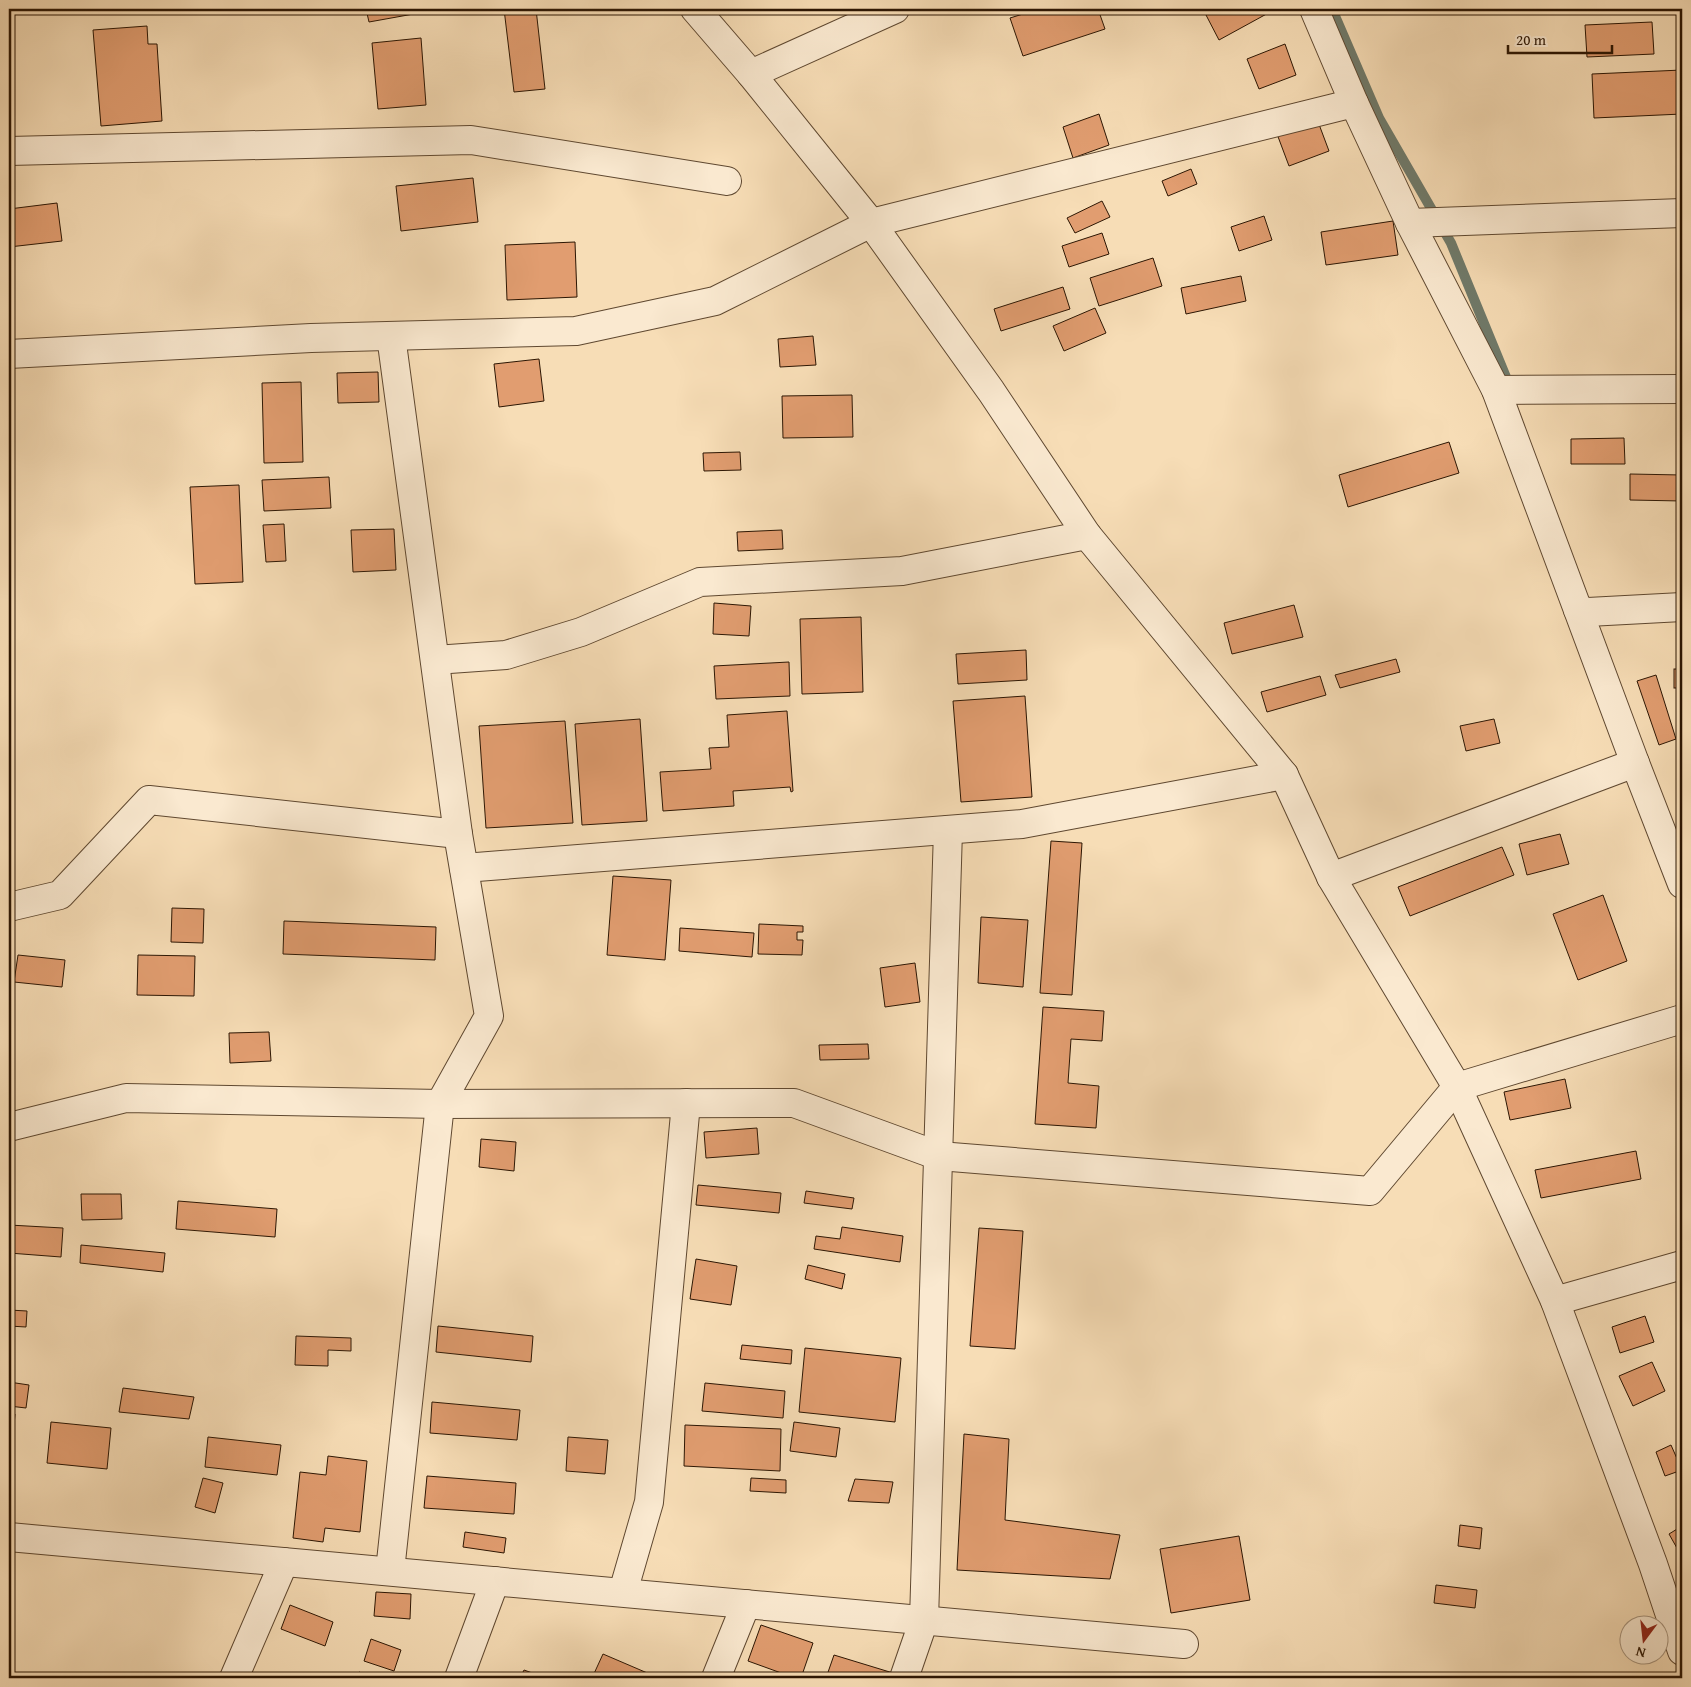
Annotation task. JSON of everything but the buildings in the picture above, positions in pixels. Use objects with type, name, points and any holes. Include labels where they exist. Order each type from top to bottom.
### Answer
[{"type":"street","points":[[695,9],[752,74],[871,223],[991,391],[1087,535],[1284,775],[1331,877],[1456,1087],[1555,1301],[1653,1564],[1682,1651]]},
{"type":"street","points":[[752,74],[895,9]]},
{"type":"street","points":[[1314,9],[1354,103],[1410,223],[1496,390],[1682,884]]},
{"type":"street","points":[[9,354],[391,336],[576,331],[715,301],[871,223],[1354,103]]},
{"type":"street","points":[[9,151],[471,140],[728,181]]},
{"type":"street","points":[[1410,223],[1682,213]]},
{"type":"street","points":[[390,1571],[440,1104],[489,1016],[458,834],[391,336]]},
{"type":"street","points":[[1496,390],[1682,389]]},
{"type":"street","points":[[435,660],[506,655],[581,632],[700,582],[902,571],[1087,535]]},
{"type":"street","points":[[1578,610],[1588,612],[1682,608]]},
{"type":"street","points":[[1331,877],[1635,763]]},
{"type":"street","points":[[464,868],[1022,824],[1284,775]]},
{"type":"street","points":[[9,907],[60,895],[149,800],[458,834]]},
{"type":"street","points":[[904,1678],[924,1620],[948,830]]},
{"type":"street","points":[[9,1127],[126,1098],[440,1104],[794,1103],[939,1156],[1370,1191],[1456,1087],[1682,1020]]},
{"type":"street","points":[[622,1592],[648,1502],[686,1103]]},
{"type":"street","points":[[1555,1301],[1682,1265]]},
{"type":"street","points":[[9,1537],[1184,1644]]},
{"type":"street","points":[[234,1678],[284,1562]]},
{"type":"street","points":[[459,1678],[496,1581]]},
{"type":"street","points":[[716,1678],[746,1604]]},
{"type":"waterway","points":[[1332,9],[1379,118],[1451,243],[1510,387]]}]
